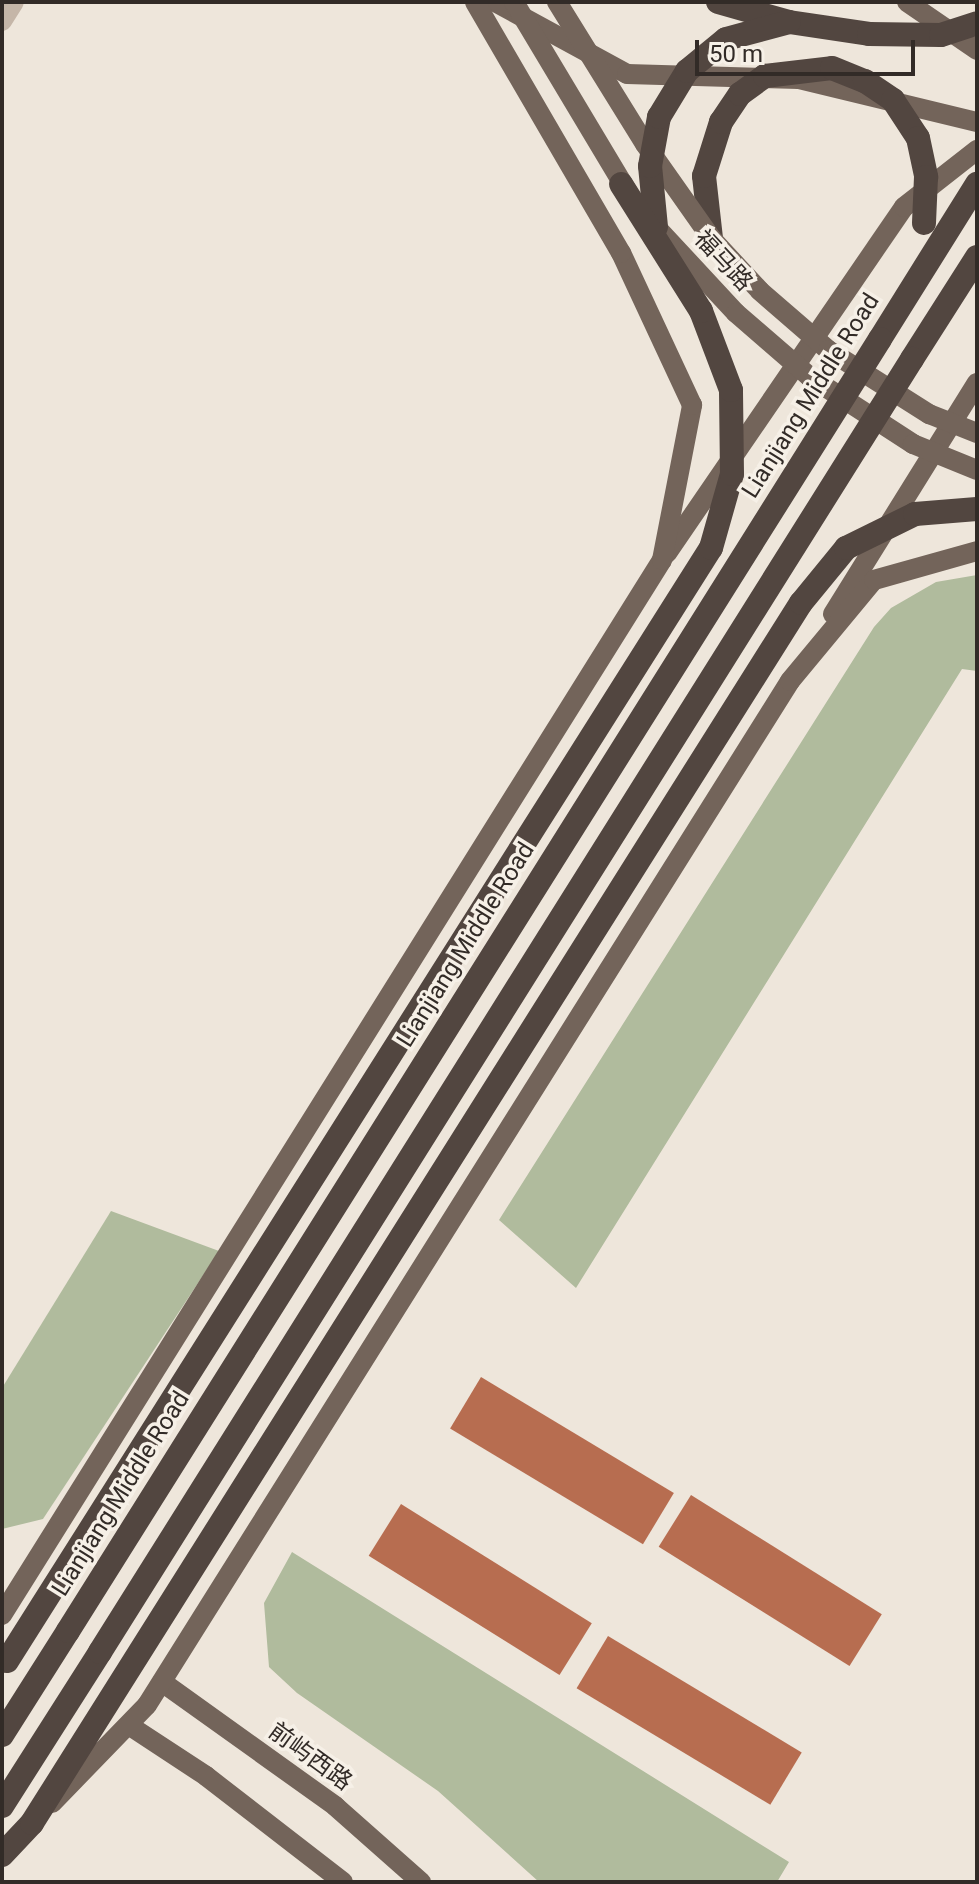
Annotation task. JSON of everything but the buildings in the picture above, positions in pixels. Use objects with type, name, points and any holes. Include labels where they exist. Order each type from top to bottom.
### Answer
[{"type":"highway","points":[[718,2],[789,22],[869,34],[941,35],[977,23]]},
{"type":"highway","points":[[656,227],[650,166],[659,117],[687,71],[726,39],[789,22]]},
{"type":"highway","points":[[711,238],[704,176],[709,150],[740,94],[765,76],[832,68],[865,81],[893,100],[918,138],[926,177],[924,223],[913,285]]},
{"type":"highway","points":[[4,1665],[711,548],[732,474],[731,390],[701,311],[621,184]]},
{"type":"highway","name":"Lianjiang Middle Road","points":[[2,1735],[977,184]]},
{"type":"highway","points":[[2,1806],[977,257]]},
{"type":"highway","points":[[944,309],[977,280]]},
{"type":"highway","points":[[2,1855],[32,1823],[801,603],[846,548],[915,514],[977,509]]},
{"type":"main road","points":[[475,2],[621,253],[692,405],[662,560]]},
{"type":"main road","points":[[495,2],[627,74],[799,79],[977,122]]},
{"type":"main road","name":"福马路","points":[[514,2],[621,184],[656,227],[736,313],[810,377],[913,444],[977,470]]},
{"type":"main road","name":"福马路","points":[[557,2],[645,144],[711,238],[760,291],[828,350],[929,414],[977,433]]},
{"type":"main road","points":[[907,2],[977,50]]},
{"type":"main road","points":[[4,1607],[662,560],[904,207],[977,150]]},
{"type":"main road","points":[[32,1823],[130,1726],[162,1682],[977,383]]},
{"type":"main road","points":[[790,681],[874,580],[977,551]]},
{"type":"main road","name":"前屿西路","points":[[162,1682],[335,1806],[421,1882]]},
{"type":"main road","points":[[130,1726],[206,1776],[343,1882]]},
{"type":"street","points":[[2,21],[14,2]]},
{"type":"green space","points":[[977,575],[977,671],[962,669],[576,1288],[499,1220],[874,627],[891,608],[936,582]]},
{"type":"green space","points":[[111,1211],[219,1251],[43,1519],[2,1529],[2,1388]]},
{"type":"green space","points":[[292,1552],[789,1862],[777,1882],[539,1882],[438,1791],[297,1693],[269,1667],[264,1603]]}]
